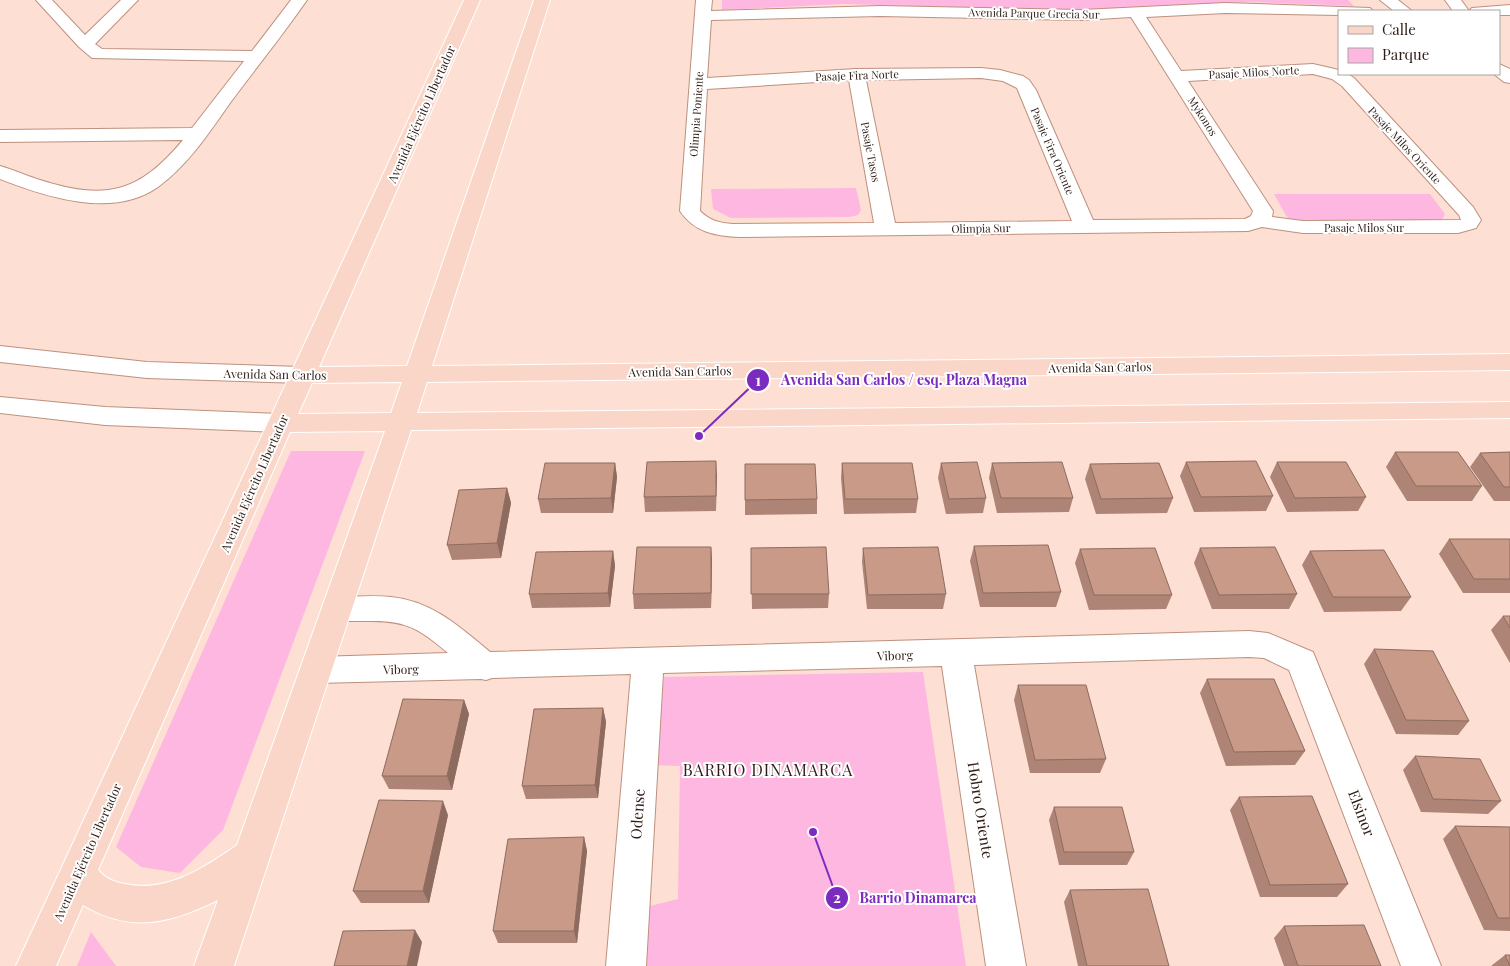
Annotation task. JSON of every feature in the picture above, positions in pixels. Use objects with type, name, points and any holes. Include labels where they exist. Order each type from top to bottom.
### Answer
[{"type":"main road","name":"Avenida Ejército Libertador","points":[[36,966],[472,0]]},
{"type":"main road","points":[[214,966],[401,422],[542,0]]},
{"type":"main road","name":"Avenida San Carlos","points":[[302,375],[1510,362]]},
{"type":"main road","points":[[281,423],[1510,410]]},
{"type":"main road","points":[[78,872],[90,888],[107,898],[128,905],[153,905],[178,899],[204,887],[228,874],[252,857]]},
{"type":"street","points":[[44,0],[98,54],[258,56]]},
{"type":"street","points":[[86,44],[130,0]]},
{"type":"street","points":[[0,172],[78,196],[112,196],[136,190],[155,180],[198,134],[299,0]]},
{"type":"street","points":[[1388,0],[1403,10]]},
{"type":"street","name":"Avenida Parque Grecia Sur","points":[[703,8],[1040,15],[1242,8],[1338,10]]},
{"type":"street","name":"Olimpia Poniente","points":[[701,224],[690,211],[703,8]]},
{"type":"street","name":"Mykonos","points":[[1136,13],[1263,211],[1261,220]]},
{"type":"street","name":"Pasaje Milos Norte","points":[[1177,76],[1305,70],[1330,72]]},
{"type":"street","name":"Pasaje Milos Oriente","points":[[1330,72],[1348,82],[1466,211],[1471,220],[1468,224]]},
{"type":"street","name":"Pasaje Fira Norte","points":[[698,84],[856,74],[982,74],[1016,79]]},
{"type":"street","name":"Pasaje Tasos","points":[[856,74],[886,229]]},
{"type":"street","name":"Pasaje Fira Oriente","points":[[1016,79],[1027,90],[1085,227]]},
{"type":"street","points":[[0,136],[198,134]]},
{"type":"street","name":"Pasaje Milos Sur","points":[[1261,220],[1303,227],[1451,228],[1468,224]]},
{"type":"street","name":"Olimpia Sur","points":[[701,224],[726,230],[886,229],[1248,225],[1261,220]]},
{"type":"street","name":"Avenida San Carlos","points":[[0,354],[148,370],[302,375]]},
{"type":"street","points":[[0,405],[105,416],[281,423]]},
{"type":"street","points":[[336,609],[391,610],[412,613],[434,624],[486,667]]},
{"type":"street","name":"Viborg","points":[[316,670],[486,667],[1248,644],[1268,646],[1302,661]]},
{"type":"street","name":"Hobro Oriente","points":[[956,653],[1006,966]]},
{"type":"street","name":"Elsinor","points":[[1302,661],[1421,966]]},
{"type":"street","name":"Odense","points":[[626,966],[648,662]]},
{"type":"green space","points":[[722,0],[1348,0],[1354,6],[1250,2],[1118,9],[1018,9],[844,4],[722,10]]},
{"type":"green space","points":[[856,188],[861,210],[858,215],[849,217],[731,218],[713,209],[711,189]]},
{"type":"green space","points":[[1274,194],[1430,194],[1445,214],[1442,220],[1294,221],[1287,217]]},
{"type":"green space","points":[[291,451],[365,451],[223,830],[180,873],[141,867],[116,847]]},
{"type":"green space","name":"BARRIO DINAMARCA","points":[[923,672],[966,966],[644,966],[646,907],[678,899],[680,766],[655,765],[664,677]]},
{"type":"green space","points":[[91,932],[116,966],[77,966]]},
{"type":"building","points":[[1395,452],[1458,452],[1482,486],[1416,486]]},
{"type":"building","points":[[1510,452],[1510,487],[1504,487],[1480,453]]},
{"type":"building","points":[[716,461],[716,496],[644,497],[647,462]]},
{"type":"building","points":[[1256,461],[1273,496],[1201,497],[1186,462]]},
{"type":"building","points":[[977,462],[986,498],[949,499],[941,463]]},
{"type":"building","points":[[1062,462],[1073,498],[1001,498],[992,463]]},
{"type":"building","points":[[1277,462],[1346,462],[1366,497],[1295,498]]},
{"type":"building","points":[[545,463],[615,463],[611,498],[538,499]]},
{"type":"building","points":[[842,463],[912,463],[918,499],[845,499]]},
{"type":"building","points":[[1159,463],[1173,498],[1101,499],[1090,464]]},
{"type":"building","points":[[745,464],[815,464],[817,499],[745,500]]},
{"type":"building","points":[[507,488],[497,543],[447,545],[459,490]]},
{"type":"building","points":[[1449,539],[1510,539],[1510,579],[1474,579]]},
{"type":"building","points":[[1048,545],[1061,592],[983,593],[974,546]]},
{"type":"building","points":[[637,547],[711,547],[711,593],[633,594]]},
{"type":"building","points":[[826,547],[829,594],[751,594],[751,548]]},
{"type":"building","points":[[938,547],[946,594],[868,595],[863,548]]},
{"type":"building","points":[[1275,547],[1297,594],[1219,595],[1200,548]]},
{"type":"building","points":[[1155,548],[1172,595],[1094,595],[1080,549]]},
{"type":"building","points":[[1384,550],[1411,597],[1333,597],[1310,551]]},
{"type":"building","points":[[613,551],[608,593],[529,594],[536,552]]},
{"type":"building","points":[[1503,616],[1510,616],[1510,628]]},
{"type":"building","points":[[1374,649],[1433,651],[1469,721],[1406,720]]},
{"type":"building","points":[[1207,679],[1274,679],[1305,751],[1234,752]]},
{"type":"building","points":[[1018,685],[1086,685],[1106,759],[1035,760]]},
{"type":"building","points":[[403,699],[464,700],[447,776],[382,776]]},
{"type":"building","points":[[603,708],[595,785],[522,786],[534,709]]},
{"type":"building","points":[[1415,756],[1480,759],[1501,801],[1433,799]]},
{"type":"building","points":[[1312,796],[1348,884],[1270,885],[1239,797]]},
{"type":"building","points":[[379,800],[443,801],[423,891],[353,891]]},
{"type":"building","points":[[1054,807],[1122,807],[1134,852],[1064,852]]},
{"type":"building","points":[[1455,826],[1510,827],[1510,918],[1498,918]]},
{"type":"building","points":[[584,837],[574,931],[493,931],[508,839]]},
{"type":"building","points":[[1148,889],[1169,966],[1087,966],[1070,890]]},
{"type":"building","points":[[1364,925],[1381,966],[1298,966],[1284,926]]},
{"type":"building","points":[[415,930],[407,966],[334,966],[343,931]]},
{"type":"building","points":[[1505,955],[1510,955],[1510,966]]},
{"type":"place","name":"Avenida San Carlos / esq. Plaza Magna","points":[[699,436]]},
{"type":"place","name":"Barrio Dinamarca","points":[[813,832]]},
{"type":"district","name":"BARRIO DINAMARCA","points":[[768,769]]}]
